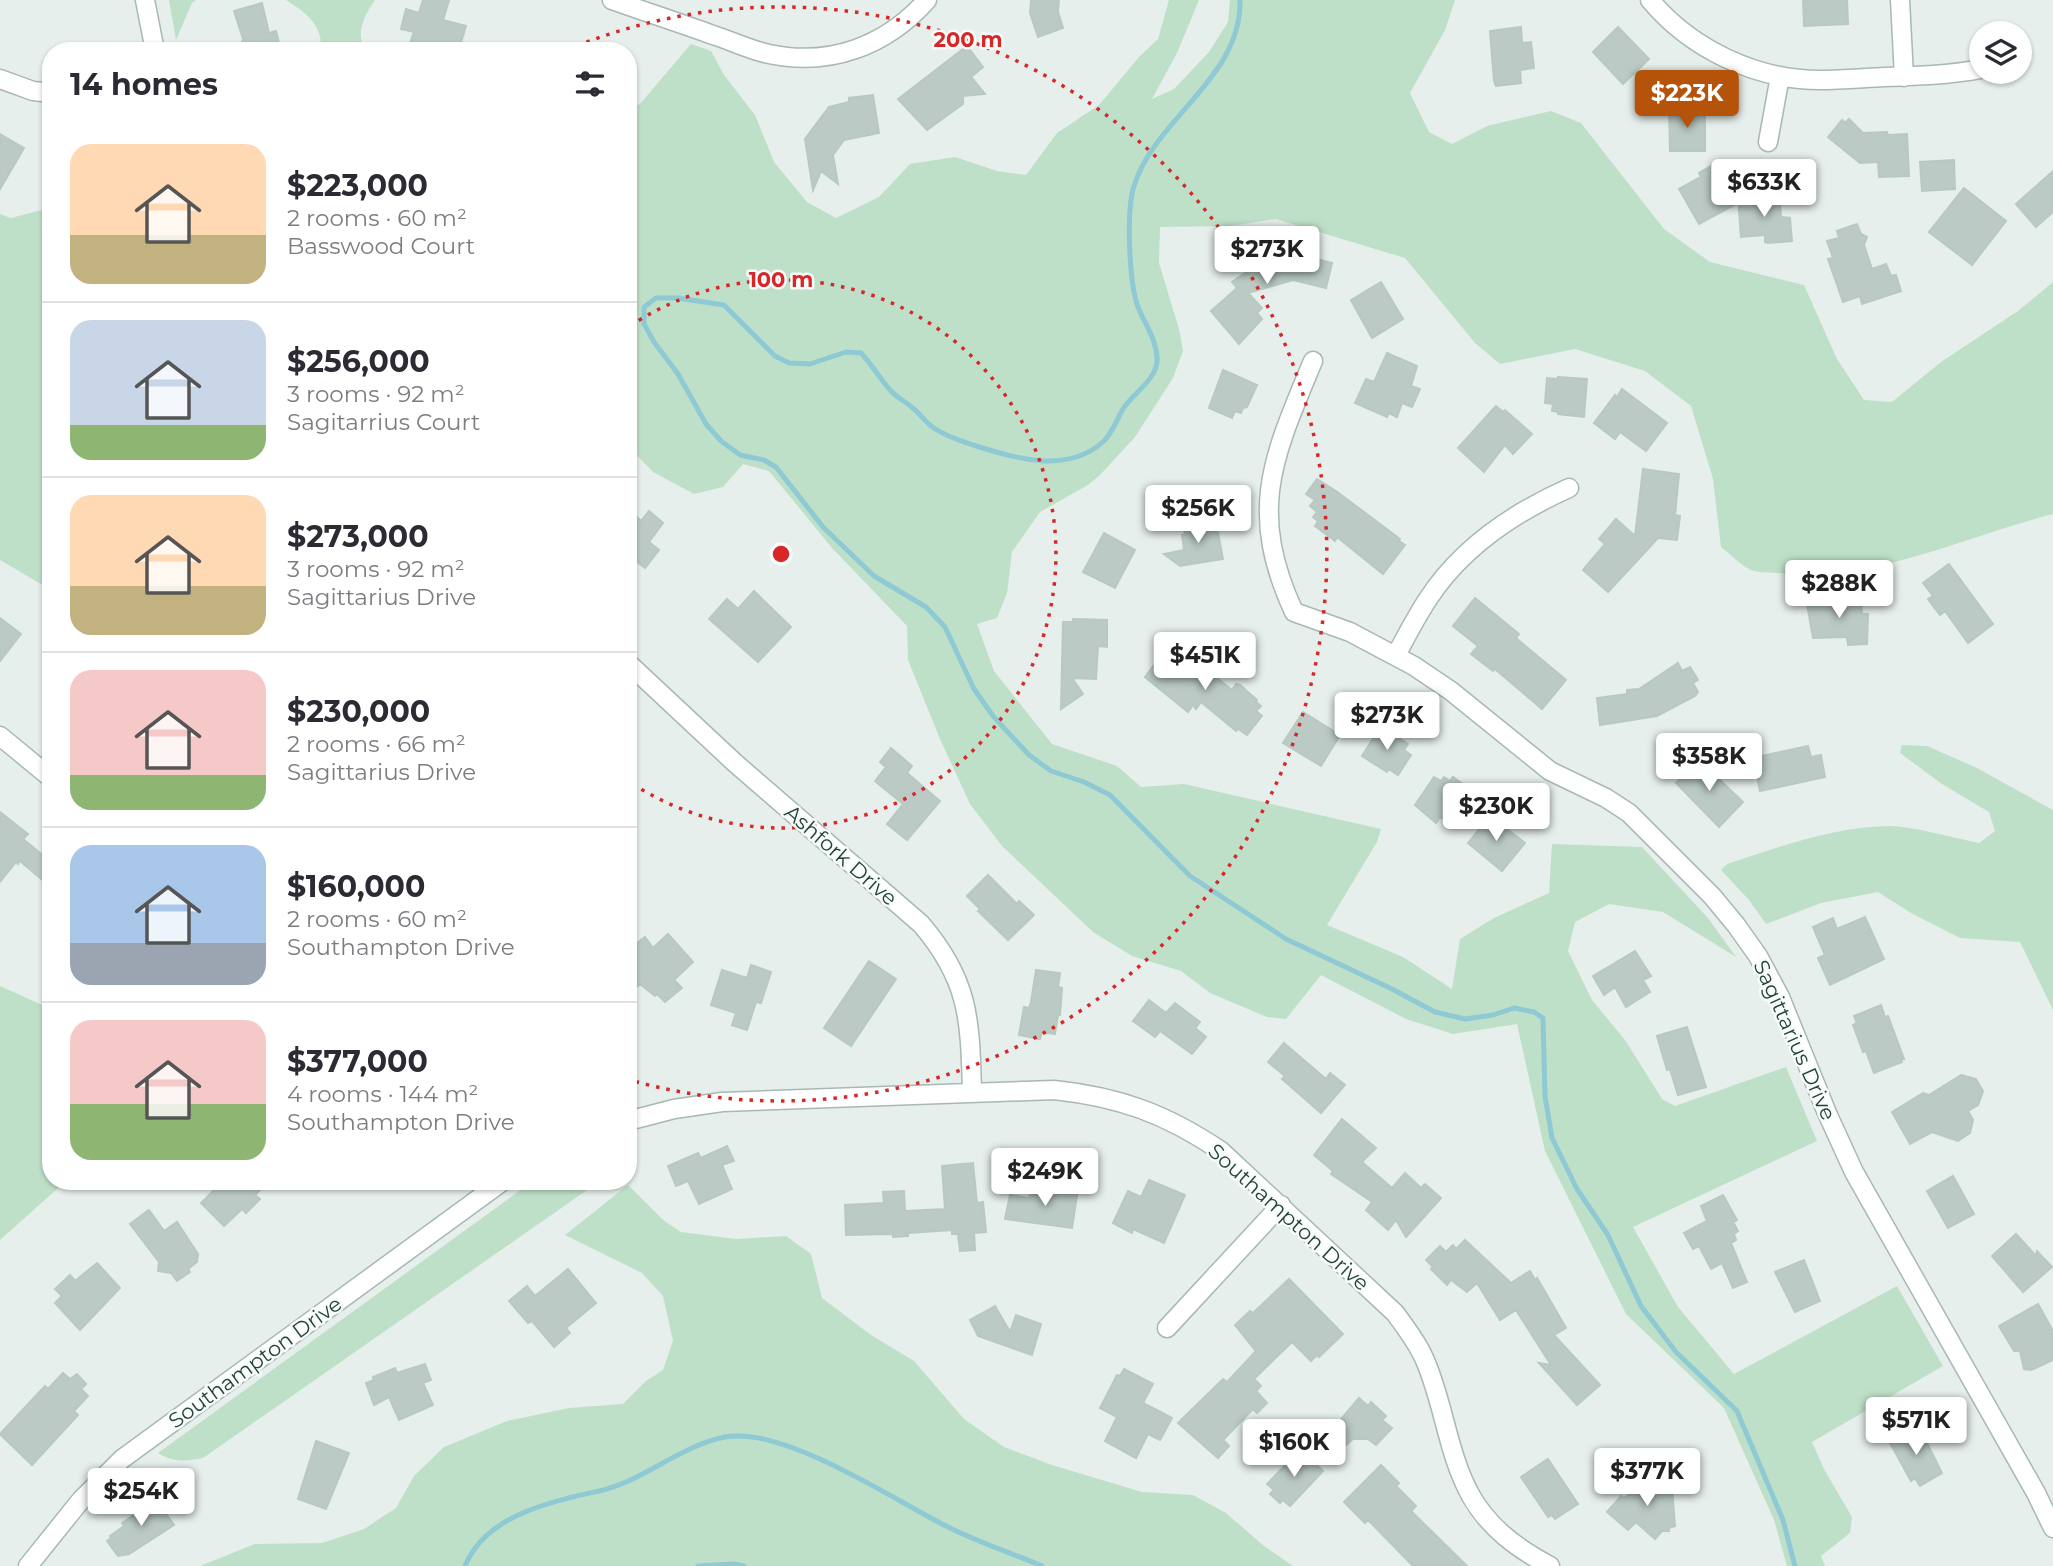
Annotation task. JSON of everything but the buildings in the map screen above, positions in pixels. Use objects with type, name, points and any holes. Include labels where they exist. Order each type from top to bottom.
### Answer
[{"type":"street","points":[[145,0],[153,42]]},
{"type":"street","points":[[612,0],[767,53],[794,58],[819,58],[845,54],[870,45],[893,32],[927,0]]},
{"type":"street","points":[[1650,0],[1682,31],[1708,49],[1738,63],[1780,76],[1818,80],[1969,72]]},
{"type":"street","points":[[1900,0],[1904,76]]},
{"type":"street","points":[[1768,142],[1780,76]]},
{"type":"street","points":[[0,79],[42,92]]},
{"type":"street","name":"Sagittarius Drive","points":[[1313,360],[1280,441],[1269,497],[1269,531],[1274,559],[1294,612],[1350,632],[1396,655],[1451,691],[1550,771],[1606,798],[1629,813],[1712,896],[1758,956],[1780,997],[1854,1172],[2053,1528]]},
{"type":"street","points":[[1396,655],[1429,598],[1451,569],[1506,521],[1569,488]]},
{"type":"street","name":"Ashfork Drive","points":[[637,671],[735,763],[921,924],[937,943],[962,990],[969,1020],[972,1093]]},
{"type":"street","points":[[0,736],[42,771]]},
{"type":"street","name":"Southampton Drive","points":[[637,1119],[674,1109],[722,1102],[1054,1090],[1091,1094],[1125,1102],[1157,1114],[1189,1130],[1221,1151],[1395,1313],[1412,1334],[1425,1360],[1460,1474],[1472,1498],[1505,1538],[1550,1566]]},
{"type":"street","name":"Southampton Drive","points":[[28,1566],[81,1500],[122,1459],[491,1190]]},
{"type":"street","points":[[1167,1328],[1281,1205]]},
{"type":"green space","points":[[169,0],[196,0],[192,3],[176,40]]},
{"type":"green space","points":[[286,0],[375,0],[361,31],[362,42],[321,42],[316,26],[306,14]]},
{"type":"green space","points":[[1169,0],[1199,0],[1177,53],[1152,99],[1174,89],[1209,52],[1228,22],[1230,0],[1455,0],[1445,30],[1410,93],[1429,132],[1452,144],[1487,126],[1551,111],[1581,123],[1664,229],[1710,262],[1804,285],[1837,359],[1864,400],[1892,402],[1941,362],[2018,311],[2053,282],[2053,514],[1882,565],[1812,574],[1764,572],[1747,568],[1721,547],[1713,479],[1691,406],[1645,371],[1575,349],[1500,364],[1475,343],[1405,258],[1276,219],[1231,226],[1160,227],[1159,263],[1183,351],[1173,378],[1135,437],[1100,475],[1088,485],[1040,512],[1012,552],[1007,593],[997,618],[977,624],[994,671],[1052,744],[1117,766],[1141,787],[1184,784],[1381,829],[1377,842],[1327,925],[1403,957],[1452,989],[1460,939],[1494,918],[1549,893],[1552,844],[1642,847],[1708,918],[1736,957],[1663,912],[1609,904],[1575,922],[1568,951],[1592,1000],[1625,1040],[1662,1099],[1675,1106],[1786,1067],[1817,1141],[1633,1227],[1678,1307],[1734,1374],[1897,1286],[1943,1366],[1812,1442],[1824,1469],[1852,1517],[1850,1533],[1821,1556],[1825,1566],[1787,1566],[1774,1520],[1724,1408],[1626,1314],[1545,1151],[1517,1024],[1453,1034],[1406,1019],[1321,975],[1286,1019],[1267,1017],[1210,993],[1181,971],[1132,956],[1093,932],[1002,846],[970,804],[908,660],[907,626],[832,548],[769,471],[743,464],[723,487],[694,494],[653,472],[637,455],[637,105],[691,44],[711,51],[724,75],[755,115],[774,162],[807,202],[836,218],[879,197],[910,164],[955,157],[997,171],[1026,175],[1057,133],[1099,105],[1139,57],[1158,39]]},
{"type":"green space","points":[[42,210],[42,585],[0,560],[0,214],[11,218]]},
{"type":"green space","points":[[1902,745],[1927,746],[1977,768],[2053,810],[2053,1010],[2020,942],[1960,938],[1911,913],[1878,892],[1821,903],[1766,924],[1749,900],[1721,870],[1727,864],[1806,839],[1868,827],[1889,826],[1921,830],[1979,843],[1995,831],[1989,812],[1942,784],[1900,753]]},
{"type":"green space","points":[[0,986],[42,1005],[42,1190],[56,1190],[0,1240]]},
{"type":"green space","points":[[521,1190],[587,1190],[203,1458],[180,1460],[158,1453]]},
{"type":"green space","points":[[622,1190],[633,1190],[663,1220],[681,1232],[736,1239],[786,1236],[811,1254],[822,1298],[871,1335],[914,1361],[964,1419],[1004,1447],[1052,1465],[1142,1492],[1193,1495],[1226,1513],[1264,1546],[1293,1566],[200,1566],[255,1544],[322,1543],[364,1529],[396,1508],[414,1476],[444,1447],[507,1421],[569,1408],[623,1404],[646,1381],[663,1370],[673,1341],[663,1296],[642,1273],[565,1235]]},
{"type":"waterway","points":[[1240,0],[1237,28],[1227,52],[1213,75],[1160,139],[1134,186],[1129,229],[1132,281],[1138,307],[1155,347],[1157,362],[1152,375],[1127,403],[1104,441],[1089,451],[1074,458],[1040,461],[1006,455],[953,438],[931,426],[893,393],[861,353],[846,352],[810,364],[789,363],[775,356],[724,305],[677,298],[656,298],[644,307],[644,324],[678,374],[706,424],[721,441],[740,455],[764,460],[776,467],[823,527],[874,576],[926,607],[945,627],[974,689],[993,716],[1029,755],[1051,771],[1084,782],[1110,795],[1190,876],[1286,939],[1435,1012],[1465,1019],[1493,1015],[1514,1008],[1534,1012],[1543,1018],[1545,1096],[1552,1138],[1577,1189],[1608,1235],[1641,1306],[1676,1352],[1737,1411],[1783,1520],[1795,1566]]},
{"type":"waterway","points":[[465,1566],[488,1534],[522,1514],[631,1480],[692,1448],[725,1437],[749,1437],[776,1442],[806,1453],[867,1482],[956,1531],[1042,1566]]},
{"type":"waterway","points":[[698,1566],[744,1566]]}]
